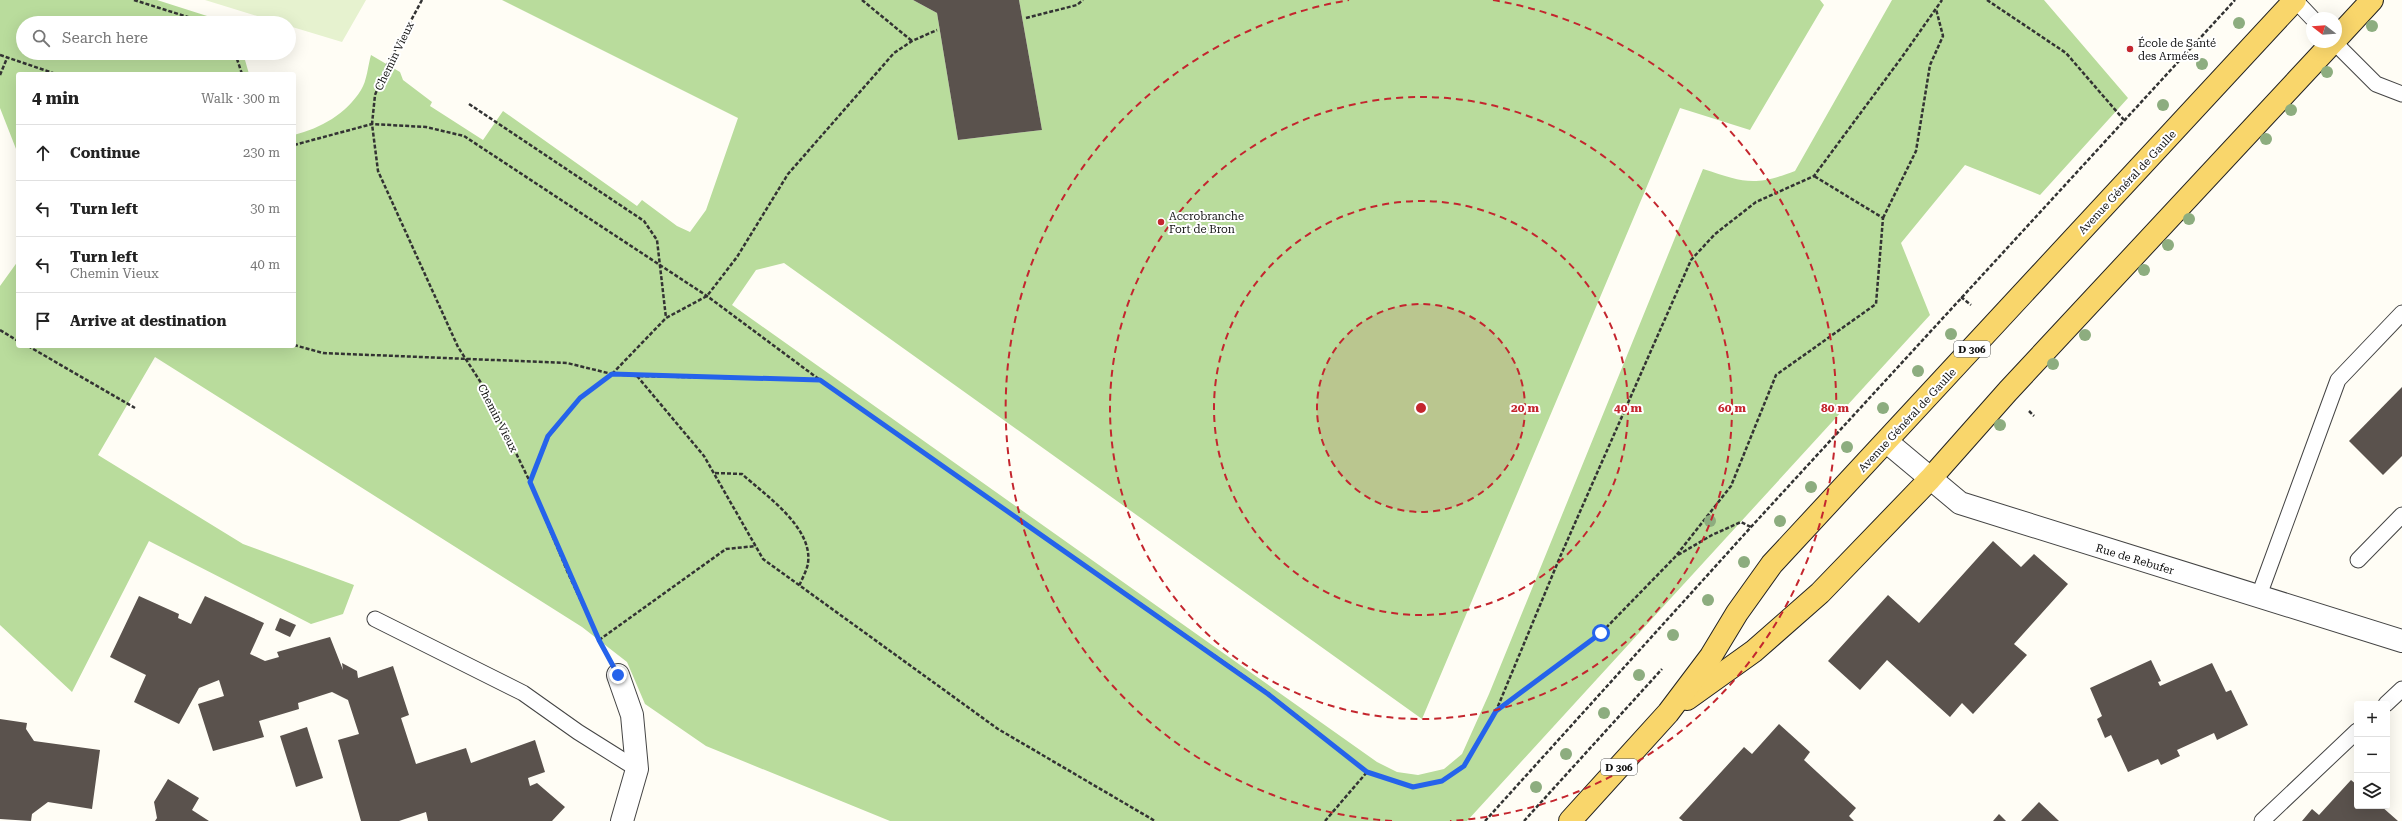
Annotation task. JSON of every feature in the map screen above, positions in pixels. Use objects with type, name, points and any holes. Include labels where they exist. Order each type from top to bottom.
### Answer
[{"type":"main road","name":"Avenue Général de Gaulle","points":[[1570,821],[1668,713],[1710,656],[1737,613],[1772,564],[1887,442],[2295,0]]},
{"type":"main road","points":[[2342,32],[2372,0]]},
{"type":"main road","name":"Avenue Général de Gaulle","points":[[1668,713],[1754,651],[1820,593],[1930,479],[2008,391],[2328,48]]},
{"type":"street","name":"Rue de Rebufer","points":[[1887,442],[1953,499],[1976,510],[2258,598],[2402,641]]},
{"type":"street","points":[[618,675],[632,715],[637,769],[622,821]]},
{"type":"lane","points":[[2295,0],[2306,12]]},
{"type":"lane","points":[[2340,48],[2376,84],[2402,94]]},
{"type":"lane","points":[[2258,598],[2338,380],[2402,313]]},
{"type":"lane","points":[[2358,560],[2402,515]]},
{"type":"lane","points":[[375,619],[523,694],[578,732],[637,769]]},
{"type":"lane","points":[[2389,701],[2402,688]]},
{"type":"lane","points":[[2262,821],[2354,734]]},
{"type":"path","points":[[134,0],[185,16]]},
{"type":"path","name":"Chemin Vieux","points":[[422,0],[387,65],[374,95],[372,124],[380,177],[465,360],[485,389],[530,482],[599,640],[618,675]]},
{"type":"path","points":[[862,0],[912,41]]},
{"type":"path","points":[[1026,18],[1077,5],[1083,0]]},
{"type":"path","points":[[296,145],[372,124],[426,127],[464,136],[707,296],[820,380],[1268,694],[1367,772],[1413,787],[1442,781],[1464,766],[1496,711],[1560,557],[1691,260],[1715,234],[1756,202],[1814,176],[1942,0]]},
{"type":"path","points":[[1987,0],[2066,53],[2124,120]]},
{"type":"path","points":[[1485,821],[1751,527],[2235,0]]},
{"type":"path","points":[[1496,711],[1601,633],[1675,557],[1731,486],[1776,375],[1876,304],[1883,218],[1916,151],[1930,65],[1943,36],[1936,8]]},
{"type":"path","points":[[530,482],[548,436],[580,398],[612,374],[666,318],[707,296],[738,257],[788,174],[894,53],[912,41],[937,30]]},
{"type":"path","points":[[0,55],[50,72]]},
{"type":"path","points":[[0,75],[7,58]]},
{"type":"path","points":[[237,60],[241,72]]},
{"type":"path","points":[[469,104],[644,221],[657,240],[666,318]]},
{"type":"path","points":[[1814,176],[1883,218]]},
{"type":"path","points":[[0,330],[16,339]]},
{"type":"path","points":[[296,346],[323,353],[567,363],[612,374],[637,376],[820,380]]},
{"type":"path","points":[[31,348],[135,408]]},
{"type":"path","points":[[637,376],[704,456],[763,560],[998,729],[1155,821]]},
{"type":"path","points":[[714,473],[742,474],[791,518],[806,540],[808,563],[799,586]]},
{"type":"path","points":[[1675,557],[1712,535],[1741,522],[1751,527]]},
{"type":"path","points":[[599,640],[726,549],[756,546]]},
{"type":"path","points":[[1325,821],[1367,772]]},
{"type":"green space","points":[[0,0],[157,0],[207,16],[16,16],[16,60],[245,60],[248,72],[16,72],[16,149],[0,108]]},
{"type":"green space","points":[[205,0],[366,0],[342,42],[296,28],[296,16],[257,16]]},
{"type":"green space","points":[[502,0],[913,0],[937,13],[958,140],[1042,130],[1019,0],[1820,0],[1824,5],[1750,130],[1680,108],[1422,719],[784,263],[756,270],[732,305],[1377,762],[1397,772],[1418,775],[1444,769],[1462,754],[1489,694],[1703,169],[1739,180],[1749,181],[1769,179],[1795,171],[1892,0],[2044,0],[2128,98],[2040,195],[1965,165],[1901,243],[1930,315],[1467,821],[890,821],[706,746],[645,704],[627,662],[582,627],[155,357],[98,455],[243,544],[354,585],[343,614],[311,624],[149,541],[72,692],[0,625],[0,286],[16,264],[16,348],[296,348],[296,134],[332,119],[355,99],[366,78],[371,55],[400,72],[403,80],[432,102],[430,106],[483,140],[503,111],[637,206],[642,200],[677,226],[690,232],[706,210],[738,118]]},
{"type":"building","points":[[913,0],[1019,0],[1042,130],[958,140],[937,13]]},
{"type":"building","points":[[2402,387],[2402,456],[2383,475],[2349,441]]},
{"type":"building","points":[[1993,541],[2021,567],[2034,554],[2068,584],[2014,644],[2027,655],[1973,714],[1962,703],[1950,717],[1887,660],[1860,690],[1828,661],[1888,595],[1919,623]]},
{"type":"building","points":[[139,596],[179,614],[178,618],[191,624],[205,596],[264,623],[250,654],[265,661],[279,657],[277,652],[330,637],[343,670],[342,663],[357,671],[358,678],[393,666],[409,715],[401,718],[416,764],[466,748],[471,763],[535,740],[545,772],[528,778],[530,786],[537,783],[565,807],[552,821],[428,821],[426,812],[399,821],[361,821],[338,740],[359,734],[348,700],[332,692],[298,703],[299,709],[259,721],[264,737],[213,751],[198,704],[224,696],[219,680],[199,688],[179,724],[134,702],[146,675],[110,657]]},
{"type":"building","points":[[280,618],[296,625],[290,637],[275,630]]},
{"type":"building","points":[[2151,660],[2161,681],[2158,682],[2160,686],[2212,663],[2226,692],[2231,690],[2248,725],[2217,740],[2214,733],[2177,750],[2180,756],[2161,765],[2158,759],[2128,772],[2111,735],[2105,738],[2097,719],[2102,716],[2090,688]]},
{"type":"building","points":[[0,719],[27,723],[26,729],[34,741],[100,750],[92,809],[48,802],[32,814],[31,821],[0,819]]},
{"type":"building","points":[[1779,724],[1810,752],[1804,760],[1856,808],[1849,816],[1854,821],[1683,821],[1679,818],[1744,747],[1752,754]]},
{"type":"building","points":[[307,727],[323,778],[296,787],[280,736]]},
{"type":"building","points":[[168,779],[199,798],[192,810],[209,821],[155,821],[157,818],[154,802]]},
{"type":"building","points":[[2351,780],[2354,782],[2354,809],[2384,809],[2398,821],[2302,821],[2312,809],[2319,815]]},
{"type":"building","points":[[2039,802],[2059,821],[2021,821]]},
{"type":"building","points":[[1999,814],[2006,821],[1993,821]]},
{"type":"place","name":"École de Santé des Armées","points":[[2130,49]]},
{"type":"place","name":"Accrobranche Fort de Bron","points":[[1161,222]]},
{"type":"route","points":[[618,675],[599,640],[568,573],[530,482],[548,436],[580,398],[612,374],[637,376],[820,380],[1268,694],[1367,772],[1413,787],[1442,781],[1464,766],[1496,711],[1601,633]]}]
